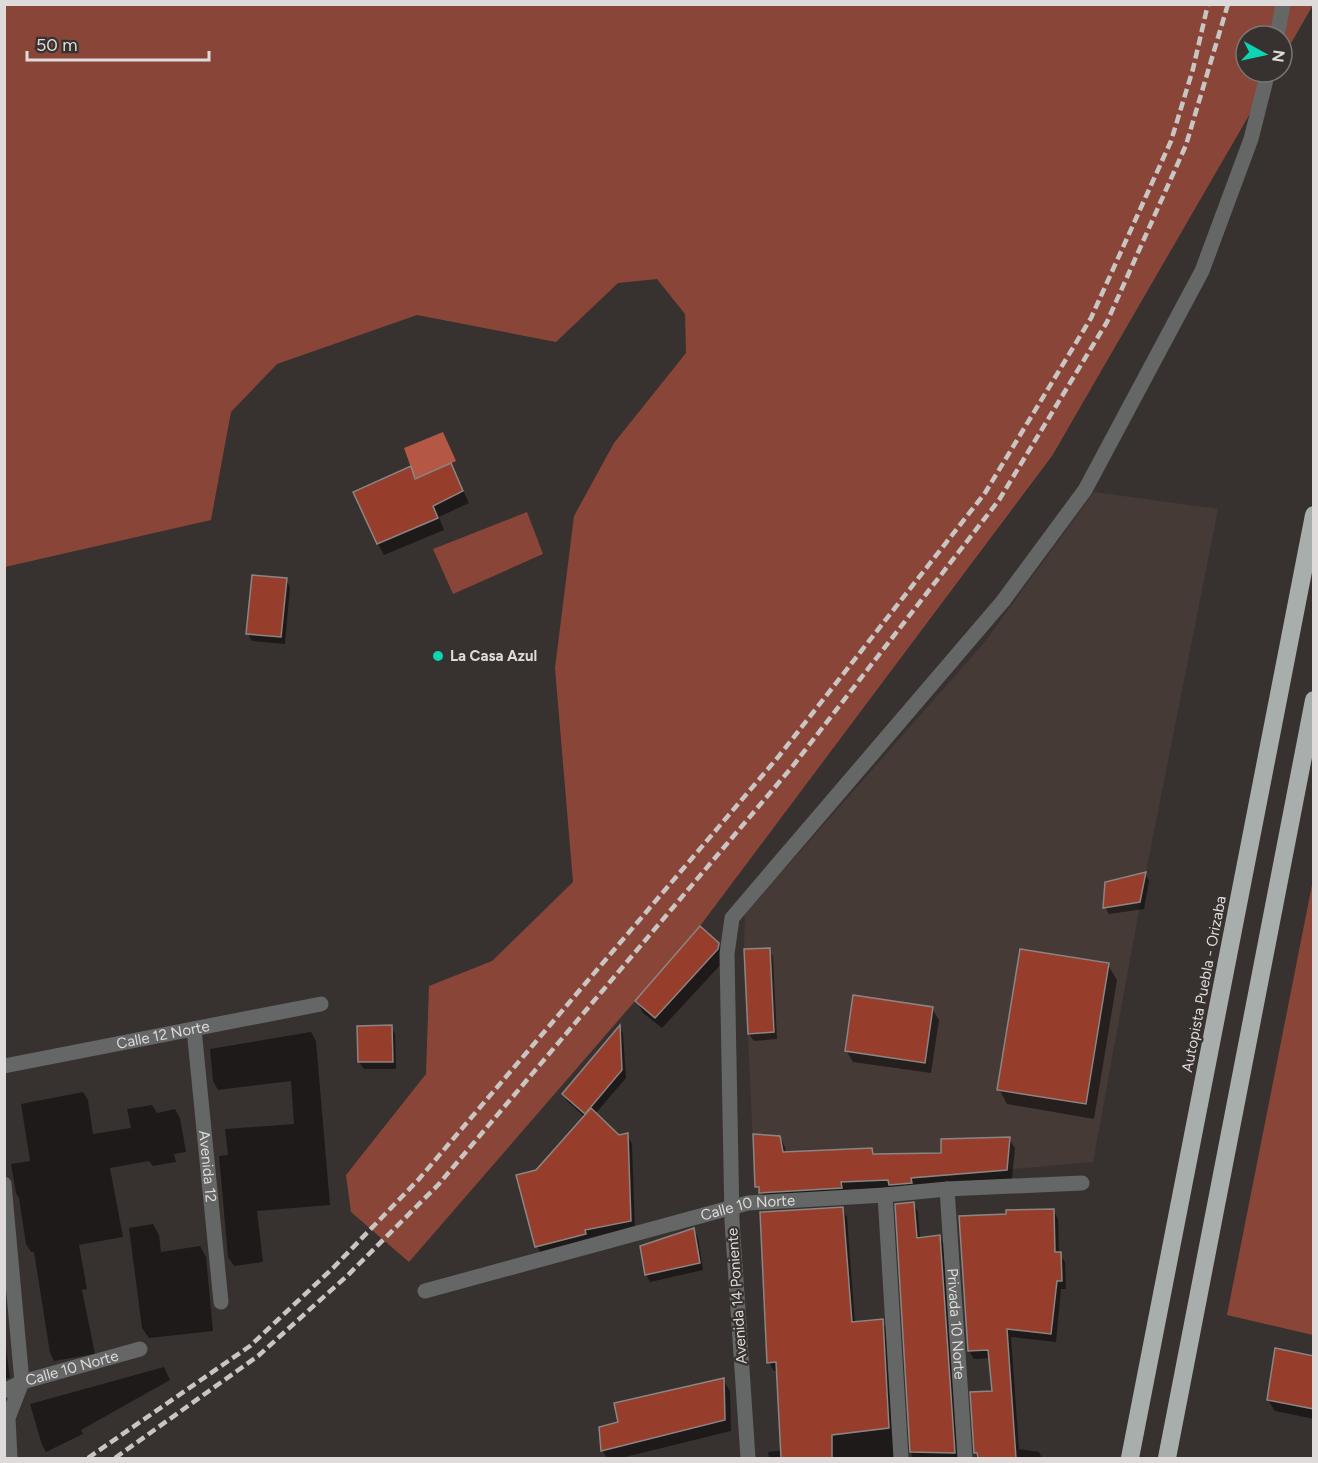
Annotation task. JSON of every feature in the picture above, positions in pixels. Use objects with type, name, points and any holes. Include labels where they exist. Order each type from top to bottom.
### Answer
[{"type":"highway","name":"Autopista Puebla - Orizaba","points":[[1130,1458],[1314,516]]},
{"type":"highway","points":[[1167,1458],[1314,700]]},
{"type":"street","points":[[1279,24],[1283,4]]},
{"type":"street","name":"Avenida 14 Poniente","points":[[748,1458],[732,1209],[727,954],[732,918],[1003,601],[1084,490],[1202,272],[1251,139],[1265,84]]},
{"type":"street","name":"Calle 12 Norte","points":[[4,1065],[321,1004]]},
{"type":"street","name":"Avenida 12","points":[[194,1029],[221,1302]]},
{"type":"street","name":"Calle 10 Norte","points":[[425,1290],[748,1203],[947,1189],[1082,1183]]},
{"type":"street","points":[[4,1184],[22,1382],[8,1418],[10,1458]]},
{"type":"street","name":"Privada 10 Norte","points":[[947,1189],[965,1458]]},
{"type":"street","points":[[885,1195],[901,1458]]},
{"type":"street","name":"Calle 10 Norte","points":[[4,1390],[22,1382],[140,1349]]},
{"type":"shaded area","points":[[4,5],[1313,5],[1294,38],[1294,24],[1234,24],[1234,84],[1267,84],[1052,456],[700,926],[409,1262],[351,1212],[346,1175],[426,1074],[429,986],[492,961],[573,882],[555,668],[574,516],[614,443],[686,353],[685,314],[657,279],[618,283],[556,342],[417,315],[277,364],[231,412],[211,520],[5,567]]},
{"type":"shaded area","points":[[443,432],[456,461],[415,479],[404,448]]},
{"type":"shaded area","points":[[1094,492],[1218,509],[1146,872],[1093,1162],[887,1180],[755,1187],[744,949],[745,914],[984,643]]},
{"type":"shaded area","points":[[527,512],[543,554],[453,594],[433,549]]},
{"type":"shaded area","points":[[1313,880],[1313,1335],[1227,1315]]},
{"type":"building","points":[[451,463],[463,491],[433,506],[438,518],[377,544],[353,492],[411,466],[415,479]]},
{"type":"building","points":[[252,575],[287,578],[281,637],[246,634]]},
{"type":"building","points":[[1146,872],[1140,902],[1103,908],[1105,882]]},
{"type":"building","points":[[700,926],[719,943],[718,949],[655,1018],[635,1001]]},
{"type":"building","points":[[770,948],[774,1032],[748,1034],[744,949]]},
{"type":"building","points":[[1020,949],[1109,963],[1086,1104],[997,1090]]},
{"type":"building","points":[[853,995],[933,1007],[925,1063],[845,1051]]},
{"type":"building","points":[[392,1025],[393,1062],[358,1062],[357,1026]]},
{"type":"building","points":[[620,1025],[622,1070],[585,1114],[562,1094]]},
{"type":"building","points":[[591,1108],[619,1135],[628,1133],[631,1221],[585,1230],[586,1234],[535,1247],[516,1175],[536,1170]]},
{"type":"building","points":[[753,1134],[780,1136],[783,1152],[872,1148],[873,1154],[941,1153],[941,1139],[1010,1137],[1007,1170],[911,1178],[912,1183],[889,1185],[888,1180],[841,1182],[842,1188],[759,1193],[759,1187],[755,1187]]},
{"type":"building","points":[[914,1202],[917,1238],[940,1235],[955,1453],[910,1452],[895,1204]]},
{"type":"building","points":[[843,1207],[852,1322],[883,1319],[889,1428],[832,1435],[832,1458],[781,1458],[776,1362],[767,1363],[760,1212]]},
{"type":"building","points":[[1054,1209],[1055,1252],[1061,1252],[1062,1281],[1057,1281],[1051,1334],[1007,1329],[1016,1458],[978,1458],[977,1453],[974,1453],[970,1392],[992,1391],[988,1350],[968,1351],[959,1216],[1006,1214],[1006,1210]]},
{"type":"building","points":[[694,1228],[700,1263],[645,1275],[640,1246]]},
{"type":"building","points":[[1275,1348],[1314,1356],[1314,1409],[1267,1400]]},
{"type":"building","points":[[724,1378],[725,1420],[601,1451],[599,1427],[618,1422],[614,1403]]},
{"type":"railway","points":[[88,1458],[250,1346],[333,1268],[419,1179],[779,756],[985,493],[1091,318],[1171,141],[1193,69],[1208,4]]},
{"type":"railway","points":[[115,1458],[258,1356],[348,1275],[438,1185],[792,767],[999,500],[1107,322],[1186,145],[1228,4]]},
{"type":"place","name":"La Casa Azul","points":[[438,656]]}]
